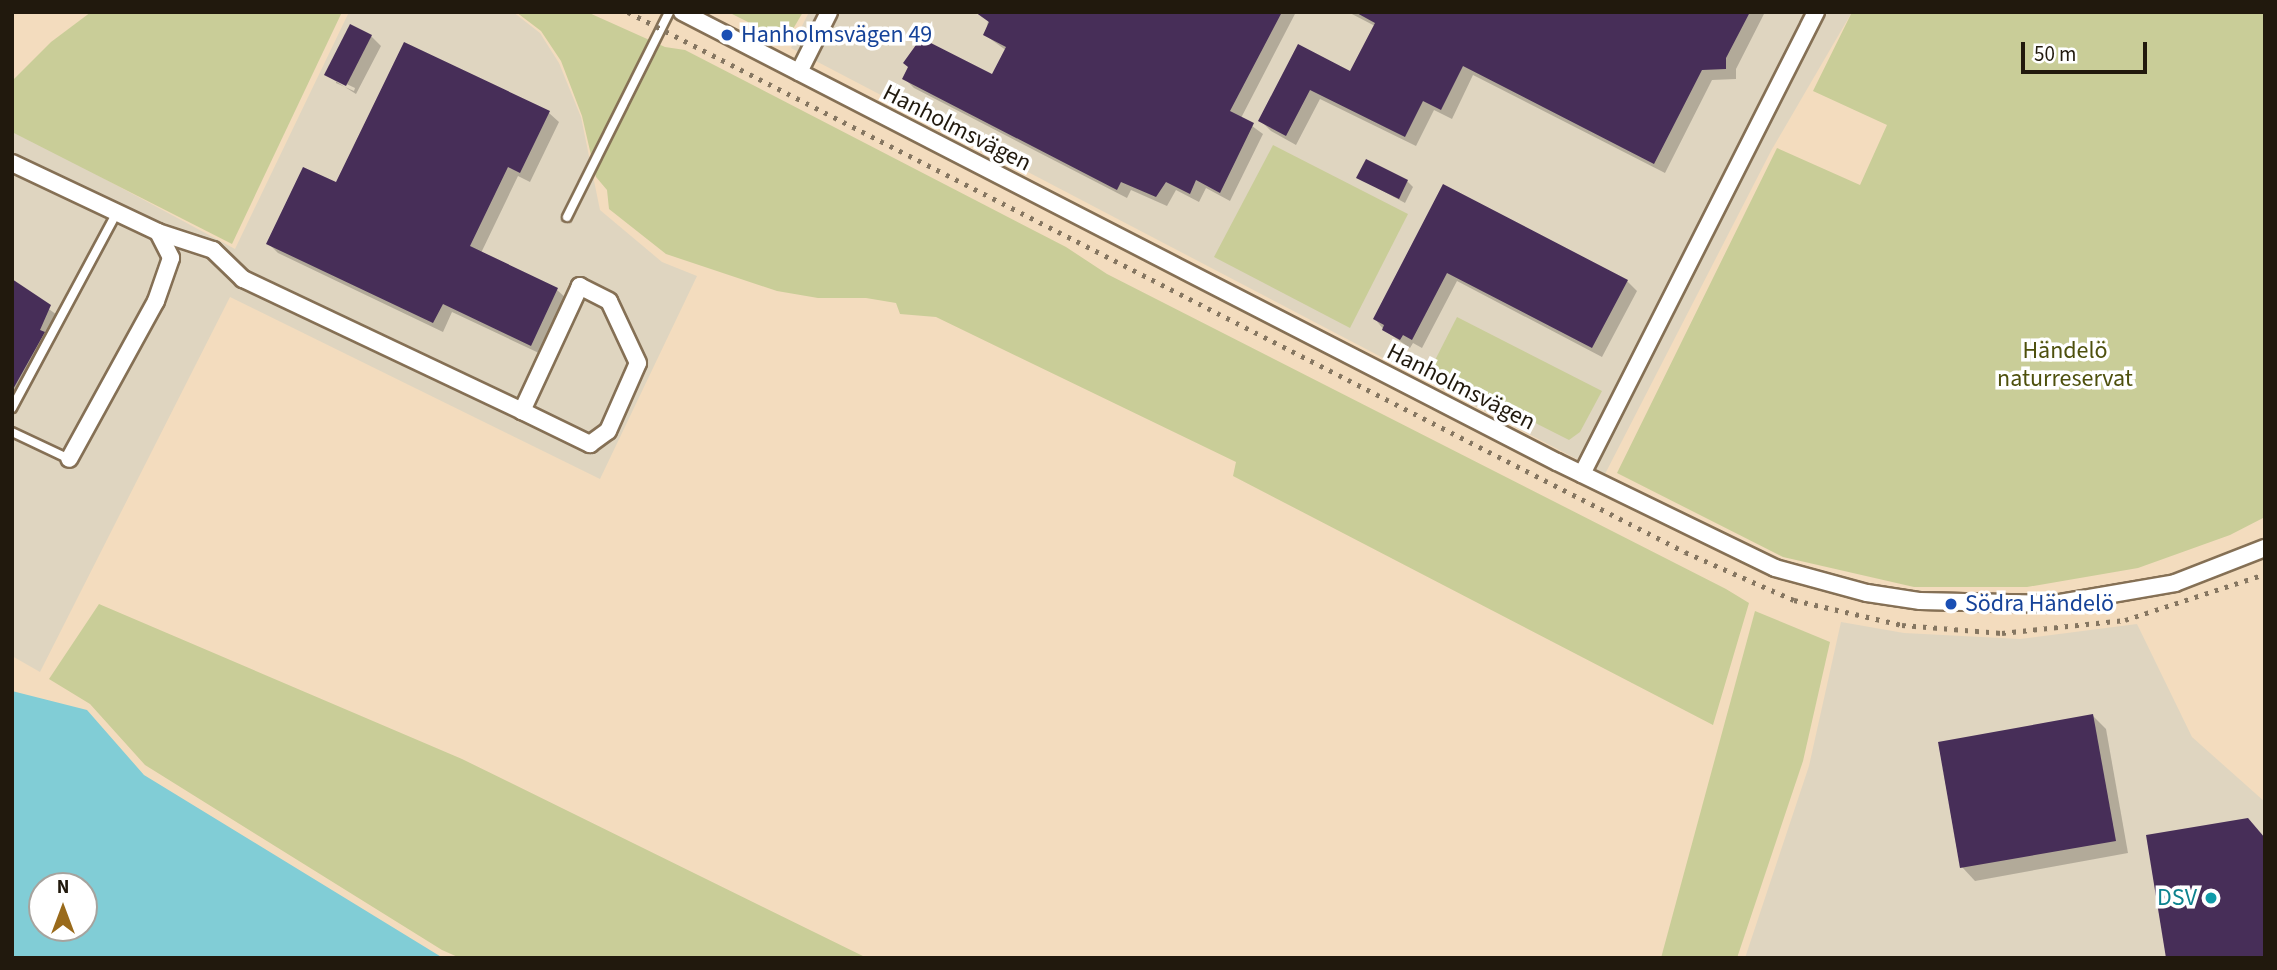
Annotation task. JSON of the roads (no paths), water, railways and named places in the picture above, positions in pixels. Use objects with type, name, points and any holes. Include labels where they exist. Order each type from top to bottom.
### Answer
[{"type":"street","name":"Hanholmsvägen","points":[[682,12],[1582,474],[1775,568],[1867,593],[1920,601],[2008,606],[2093,600],[2175,583],[2265,548]]},
{"type":"street","points":[[799,72],[829,12]]},
{"type":"street","points":[[1582,474],[1816,12]]},
{"type":"street","points":[[12,163],[116,214],[158,232],[213,250],[243,279],[590,444],[608,431],[638,363],[609,301],[580,286],[522,411]]},
{"type":"street","points":[[69,459],[167,278],[171,258],[158,232]]},
{"type":"lane","points":[[567,217],[669,12]]},
{"type":"lane","points":[[12,408],[116,214]]},
{"type":"lane","points":[[12,432],[69,459]]},
{"type":"water","points":[[12,691],[87,710],[144,775],[443,958],[12,958]]},
{"type":"railway","points":[[628,12],[1685,552],[1794,600],[1902,625],[2002,633],[2125,620],[2265,574]]},
{"type":"place","name":"Hanholmsvägen 49","points":[[727,35]]},
{"type":"place","name":"Södra Händelö","points":[[1951,604]]},
{"type":"place","name":"DSV","points":[[2211,898]]},
{"type":"park label","name":"Händelö naturreservat","points":[[2065,365]]}]
